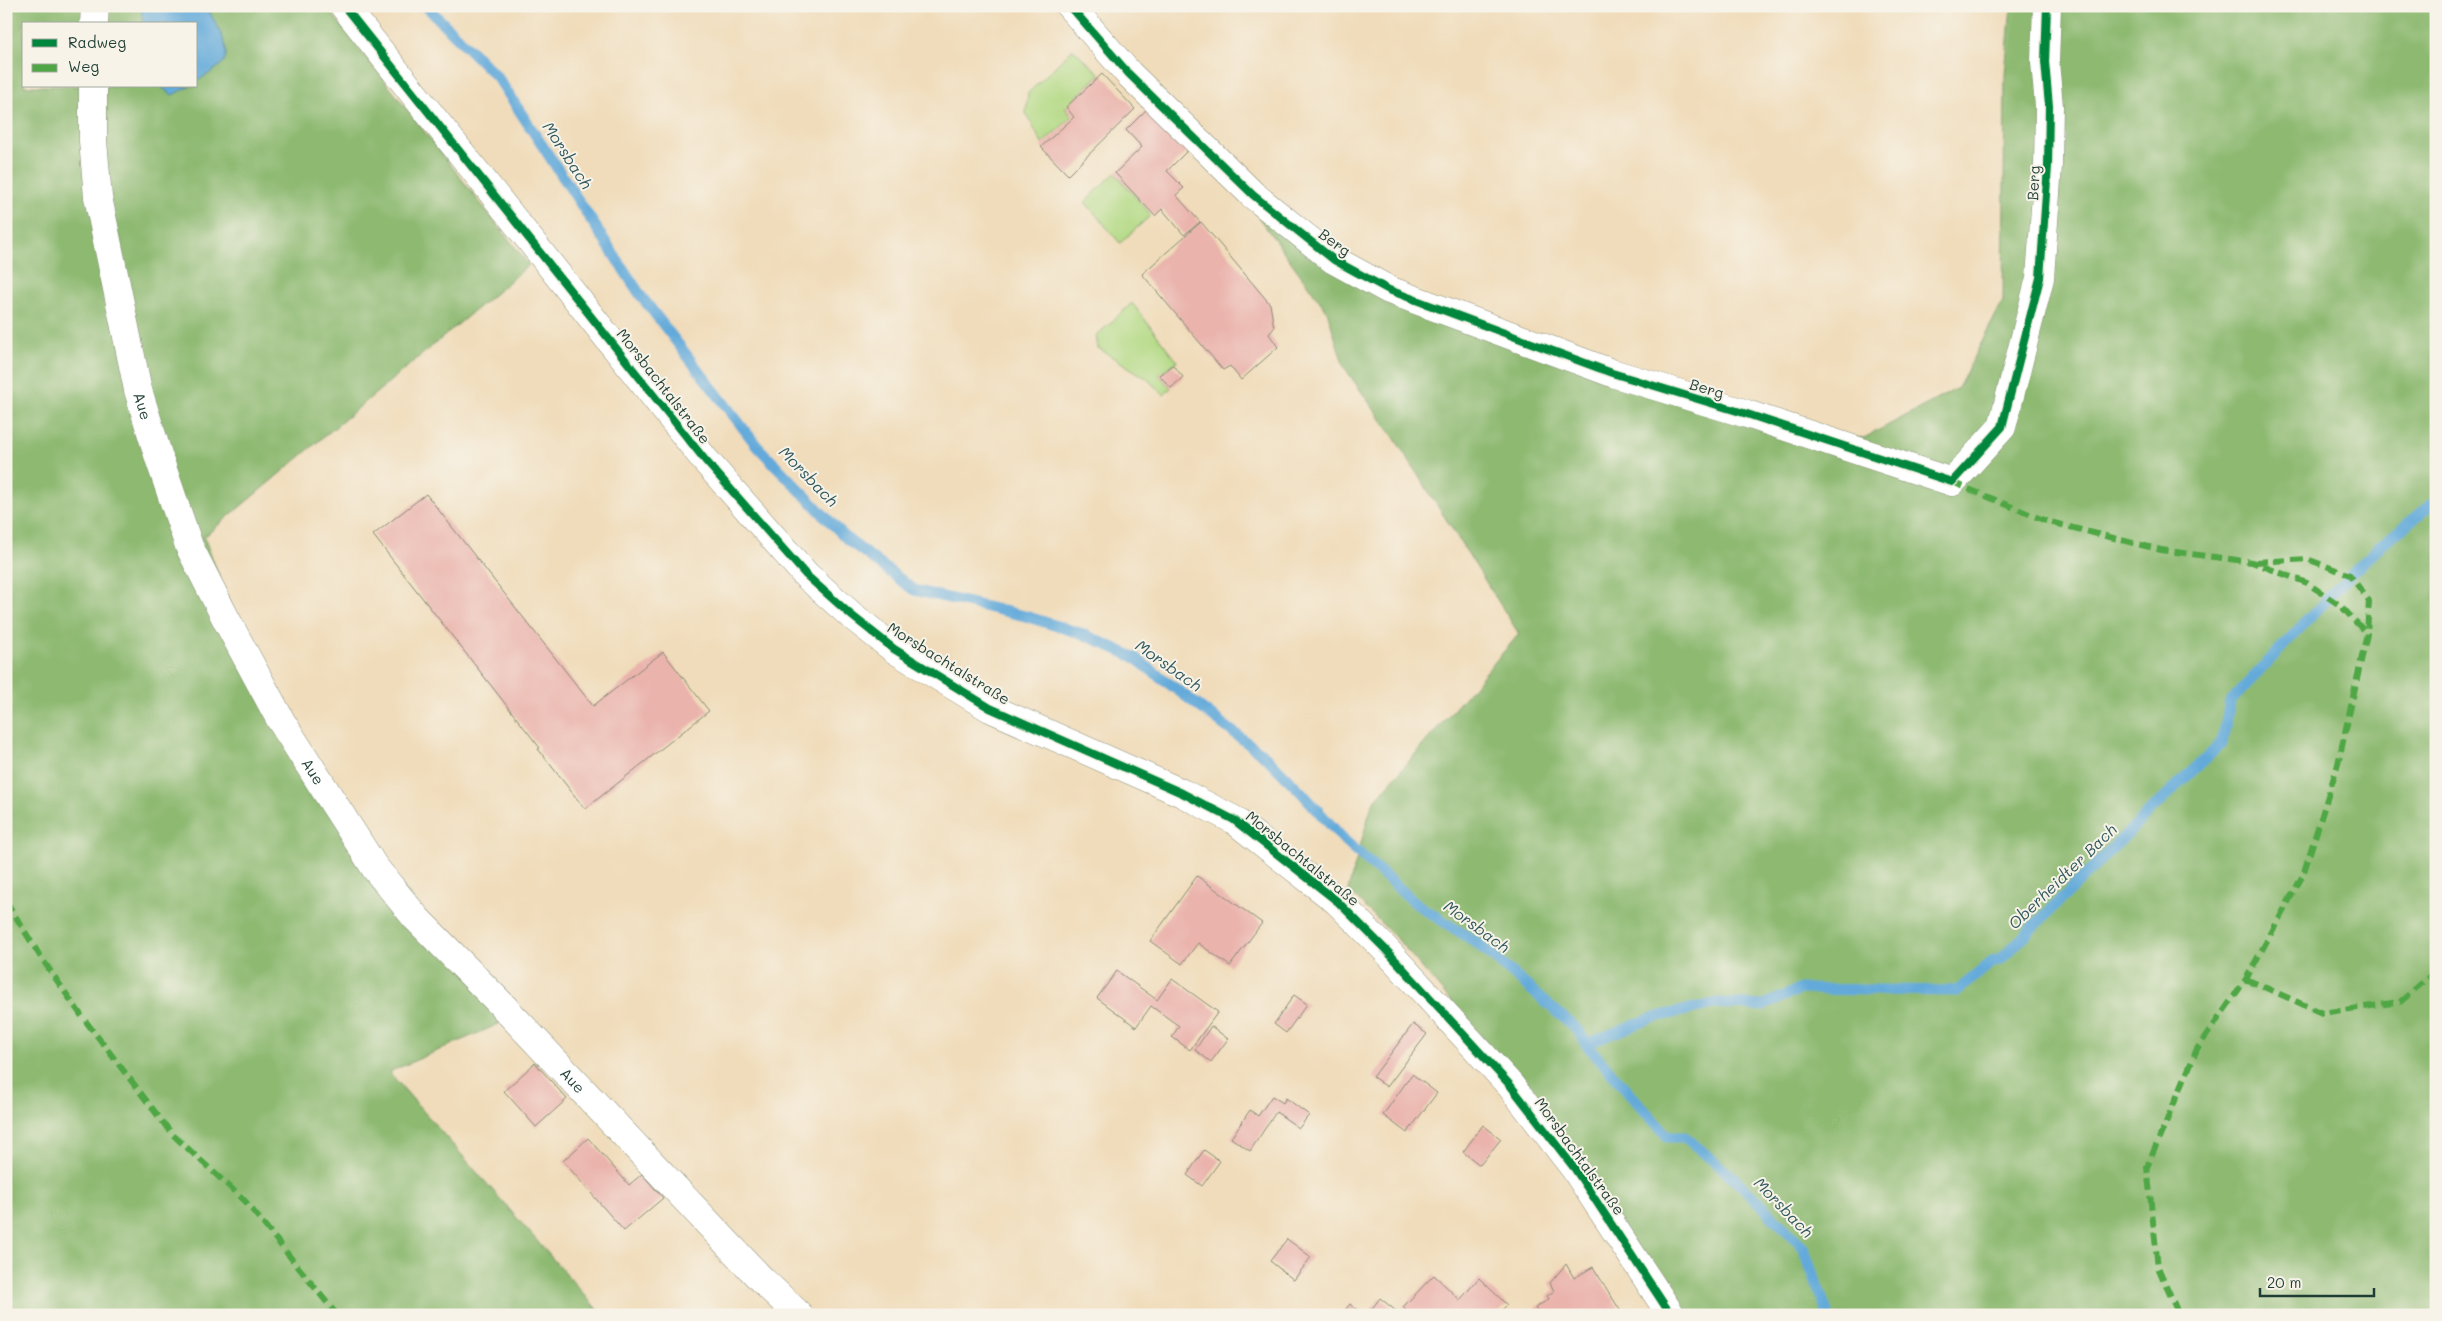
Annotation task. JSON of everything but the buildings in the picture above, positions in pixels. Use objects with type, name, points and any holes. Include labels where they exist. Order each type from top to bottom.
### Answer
[{"type":"street","points":[[94,22],[95,6]]},
{"type":"street","name":"Morsbachtalstraße","points":[[344,6],[705,460],[806,575],[851,615],[910,659],[990,708],[1182,792],[1234,820],[1337,901],[1386,950],[1510,1085],[1575,1169],[1671,1315]]},
{"type":"street","name":"Berg","points":[[1070,6],[1129,74],[1253,195],[1334,260],[1389,290],[1612,373],[1747,414],[1952,482],[2002,427],[2040,278],[2048,166],[2049,106],[2045,62],[2047,6]]},
{"type":"street","name":"Aue","points":[[93,88],[93,141],[98,197],[121,314],[141,399],[160,461],[190,546],[226,619],[281,721],[375,868],[416,918],[499,1002],[761,1279],[799,1315]]},
{"type":"green space","points":[[6,6],[326,6],[529,265],[204,537],[276,725],[508,1020],[389,1072],[602,1315],[6,1315]]},
{"type":"green space","points":[[2011,6],[2436,6],[2436,1315],[1675,1315],[1518,1080],[1399,941],[1348,890],[1372,804],[1519,634],[1395,439],[1344,367],[1327,311],[1245,199],[1331,269],[1790,432],[1864,438],[1958,388],[2003,301],[2005,74]]},
{"type":"green space","points":[[1073,49],[1100,74],[1065,108],[1072,117],[1042,144],[1026,113],[1028,93]]},
{"type":"green space","points":[[1115,173],[1151,215],[1120,243],[1085,202]]},
{"type":"green space","points":[[1132,303],[1177,361],[1159,375],[1171,388],[1164,395],[1146,378],[1098,348],[1096,336]]},
{"type":"water","points":[[141,6],[207,6],[224,41],[226,55],[224,61],[215,70],[198,81],[198,22],[143,22]]},
{"type":"water","points":[[163,88],[187,88],[172,95]]},
{"type":"waterway","name":"Morsbach","points":[[426,6],[498,78],[641,296],[757,446],[847,539],[914,590],[1025,616],[1083,634],[1134,657],[1266,757],[1302,793],[1345,841],[1418,905],[1477,943],[1579,1031],[1586,1044],[1668,1137],[1685,1137],[1736,1180],[1803,1247],[1828,1315]]},
{"type":"waterway","name":"Oberheidter Bach","points":[[1586,1044],[1652,1018],[1718,1003],[1762,1006],[1800,989],[1957,991],[1992,962],[2001,959],[2152,809],[2222,743],[2230,702],[2350,575],[2381,545],[2436,501]]},
{"type":"marked path","points":[[1952,482],[2046,521],[2161,550],[2252,562],[2307,583],[2341,606],[2367,634],[2338,764],[2303,875],[2246,979],[2197,1049],[2147,1167],[2158,1267],[2179,1315]]},
{"type":"marked path","points":[[2256,562],[2307,559],[2350,575],[2369,601],[2367,634]]},
{"type":"marked path","points":[[6,901],[40,956],[81,1015],[172,1134],[245,1201],[337,1315]]},
{"type":"marked path","points":[[2246,979],[2322,1013],[2400,1002],[2436,971]]},
{"type":"cycle path","points":[[344,6],[705,460],[806,575],[851,615],[894,649],[990,708],[1182,793],[1234,820],[1337,901],[1386,950],[1510,1085],[1575,1169],[1671,1315]]},
{"type":"cycle path","points":[[1070,6],[1129,74],[1253,195],[1334,260],[1389,290],[1612,373],[1747,414],[1952,482],[2002,427],[2040,278],[2048,166],[2049,106],[2045,62],[2047,6]]}]
